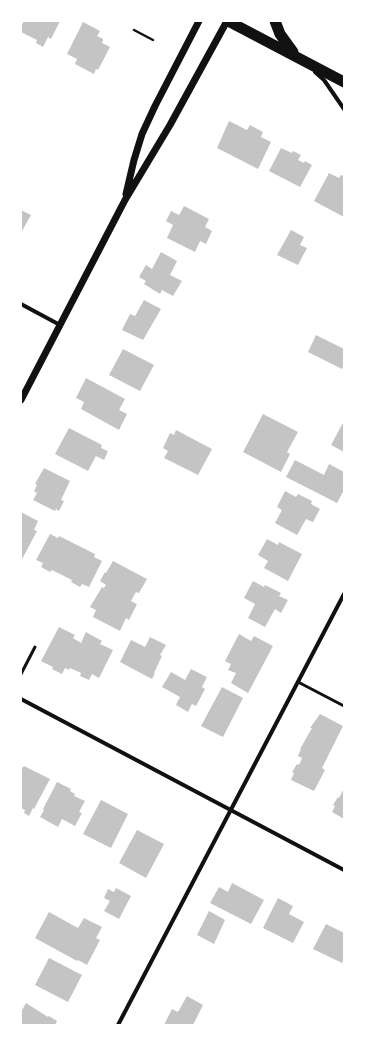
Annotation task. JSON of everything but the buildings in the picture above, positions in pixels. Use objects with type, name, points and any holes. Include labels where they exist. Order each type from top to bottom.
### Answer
[{"type":"highway","points":[[228,21],[344,82]]},
{"type":"highway","points":[[275,21],[285,43],[292,52],[303,60]]},
{"type":"street","points":[[125,200],[134,160],[142,134],[199,21]]},
{"type":"street","points":[[21,400],[125,200],[170,125],[228,21]]},
{"type":"street","points":[[303,60],[324,80],[344,109]]},
{"type":"street","points":[[21,304],[60,325]]},
{"type":"street","points":[[118,1025],[344,594]]},
{"type":"street","points":[[21,699],[344,870]]},
{"type":"lane","points":[[21,674],[35,648]]},
{"type":"lane","points":[[298,682],[344,706]]},
{"type":"path","points":[[134,30],[153,40]]}]
